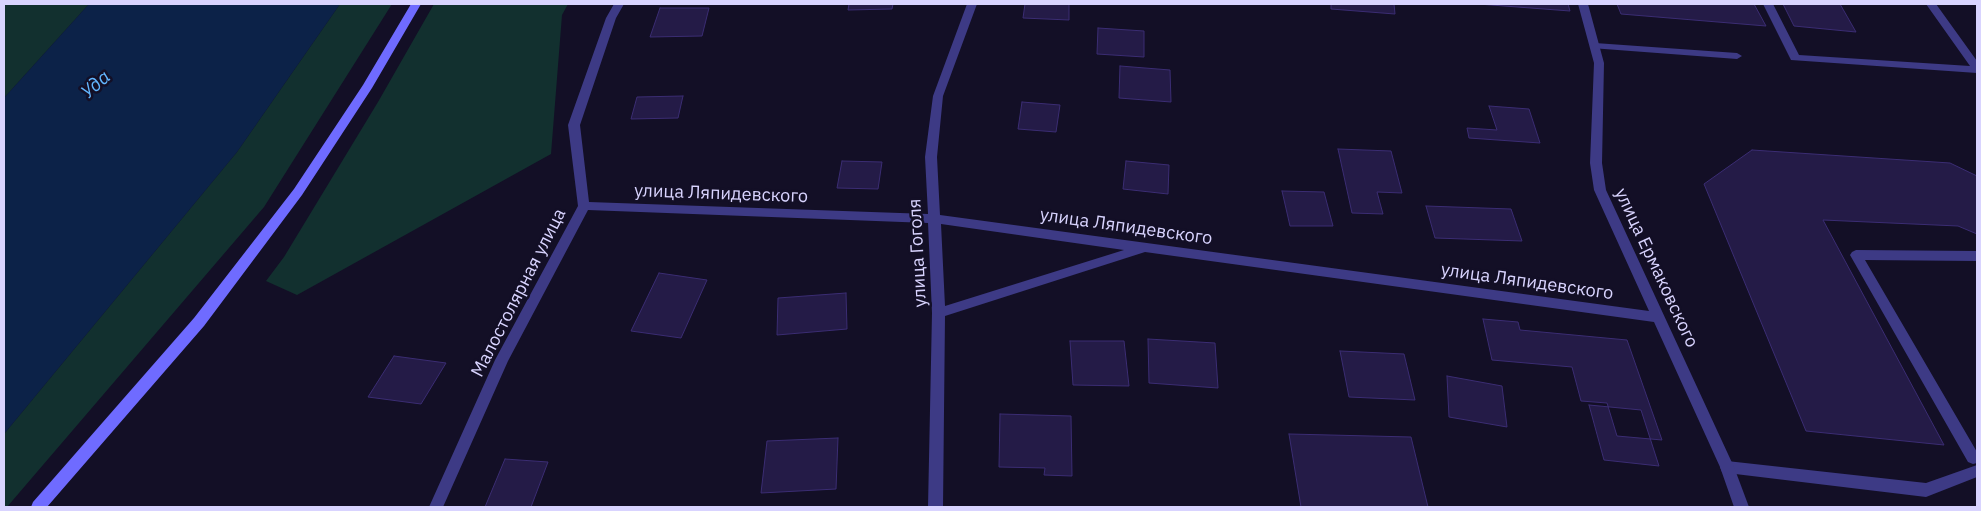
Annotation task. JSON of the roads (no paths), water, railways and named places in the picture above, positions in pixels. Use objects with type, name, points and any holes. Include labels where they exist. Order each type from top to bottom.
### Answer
[{"type":"street","points":[[38,507],[200,322],[298,192],[368,86],[416,4]]},
{"type":"street","name":"Малостолярная улица","points":[[436,507],[502,360],[584,206],[574,125],[611,18],[618,4]]},
{"type":"street","name":"улица Гоголя","points":[[935,507],[939,313],[931,157],[938,96],[972,4]]},
{"type":"street","name":"улица Ермаковского","points":[[1583,4],[1600,68],[1596,163],[1600,190],[1727,467],[1741,507]]},
{"type":"street","points":[[1768,4],[1795,58],[1977,69]]},
{"type":"street","points":[[1931,4],[1977,69]]},
{"type":"street","points":[[1595,46],[1737,56]]},
{"type":"street","name":"улица Ляпидевского","points":[[584,206],[934,219],[1660,318]]},
{"type":"street","points":[[939,313],[1146,247]]},
{"type":"street","points":[[1727,467],[1926,490],[1975,464],[1856,255],[1977,256]]},
{"type":"water","name":"Уда","points":[[89,4],[340,4],[237,152],[4,434],[4,98]]}]
